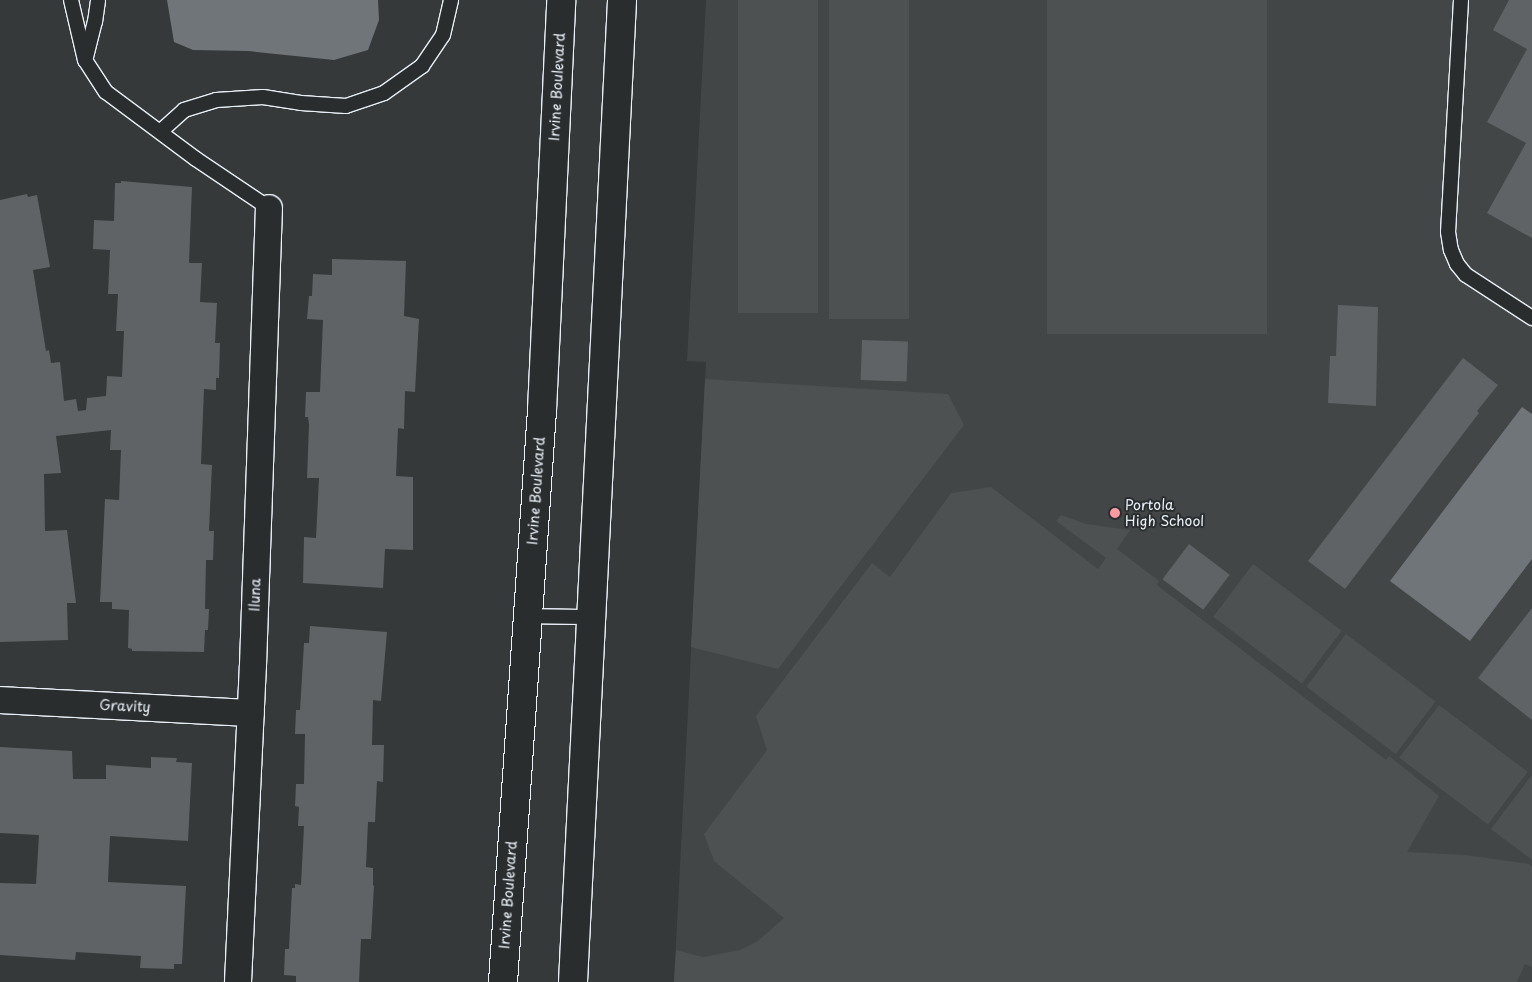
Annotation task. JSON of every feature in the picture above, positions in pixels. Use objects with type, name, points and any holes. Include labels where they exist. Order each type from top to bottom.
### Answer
[{"type":"main road","name":"Irvine Boulevard","points":[[503,982],[542,410],[561,0]]},
{"type":"main road","points":[[573,982],[622,0]]},
{"type":"street","name":"Iluna","points":[[238,982],[251,713],[269,208]]},
{"type":"street","name":"Gravity","points":[[0,700],[251,713]]},
{"type":"lane","points":[[71,0],[85,60],[106,92],[161,131],[196,159],[269,208]]},
{"type":"lane","points":[[85,60],[96,22],[98,0]]},
{"type":"lane","points":[[161,131],[184,110],[216,100],[263,97],[301,103],[346,106],[384,93],[422,66],[443,35],[451,0]]},
{"type":"lane","points":[[1461,0],[1448,232],[1451,250],[1457,264],[1466,274],[1532,318]]},
{"type":"lane","points":[[527,616],[592,618]]},
{"type":"shaded area","points":[[167,0],[378,0],[379,20],[368,50],[334,60],[248,51],[193,50],[174,42]]},
{"type":"shaded area","name":"Portola High School","points":[[706,0],[1532,0],[1532,982],[674,982],[706,362],[687,361]]},
{"type":"shaded area","points":[[738,0],[818,0],[818,313],[738,313]]},
{"type":"shaded area","points":[[829,0],[909,0],[909,319],[829,319]]},
{"type":"shaded area","points":[[1047,0],[1267,0],[1267,334],[1047,334]]},
{"type":"shaded area","points":[[705,379],[948,394],[964,425],[778,669],[691,647]]},
{"type":"shaded area","points":[[1522,407],[1532,414],[1532,559],[1470,641],[1390,581]]},
{"type":"shaded area","points":[[991,487],[1098,569],[1106,558],[1056,521],[1061,515],[1086,524],[1130,530],[1117,549],[1159,581],[1157,585],[1386,760],[1389,756],[1439,796],[1407,852],[1465,855],[1532,866],[1532,967],[1525,964],[1517,982],[674,982],[676,950],[703,957],[740,950],[758,941],[784,918],[714,861],[704,834],[767,750],[756,716],[872,563],[890,577],[951,493]]},
{"type":"shaded area","points":[[1253,564],[1342,631],[1302,684],[1213,617]]},
{"type":"shaded area","points":[[1346,634],[1435,701],[1396,754],[1306,687]]},
{"type":"shaded area","points":[[1439,705],[1528,772],[1488,825],[1399,758]]},
{"type":"shaded area","points":[[1532,776],[1532,860],[1491,829]]},
{"type":"building","points":[[1509,0],[1532,0],[1532,238],[1487,213],[1526,143],[1487,122],[1527,49],[1493,30]]},
{"type":"building","points":[[121,181],[192,187],[189,263],[202,263],[200,302],[217,303],[215,343],[220,343],[219,378],[216,378],[216,390],[204,389],[201,464],[212,465],[209,531],[214,531],[213,560],[206,560],[205,609],[209,609],[208,630],[205,630],[204,652],[132,651],[132,649],[128,648],[129,610],[112,609],[112,602],[100,602],[105,499],[119,500],[121,450],[110,450],[111,430],[56,436],[61,473],[44,474],[45,531],[67,530],[76,603],[67,603],[68,640],[0,642],[0,200],[27,194],[28,197],[37,195],[50,267],[33,270],[46,351],[49,350],[51,363],[60,362],[64,401],[76,399],[78,411],[86,410],[87,398],[106,396],[107,376],[122,377],[124,331],[116,331],[118,294],[108,294],[110,250],[93,249],[94,220],[114,221],[115,183],[121,183]]},
{"type":"building","points":[[332,259],[406,261],[404,316],[419,319],[415,392],[405,391],[404,429],[398,428],[396,476],[413,477],[413,550],[385,549],[383,588],[303,583],[304,537],[316,538],[319,478],[307,478],[309,425],[308,417],[305,417],[306,392],[320,392],[323,320],[307,319],[309,296],[312,296],[313,274],[332,275]]},
{"type":"building","points":[[1338,305],[1378,307],[1376,406],[1328,403],[1330,356],[1336,356]]},
{"type":"building","points":[[862,340],[908,342],[907,382],[861,380]]},
{"type":"building","points":[[1463,358],[1498,385],[1477,411],[1479,413],[1345,589],[1308,561]]},
{"type":"building","points":[[1189,544],[1230,575],[1203,610],[1163,579]]},
{"type":"building","points":[[1532,608],[1532,720],[1478,678]]},
{"type":"building","points":[[310,626],[387,632],[381,701],[373,700],[372,745],[384,745],[383,782],[377,781],[375,822],[368,822],[366,867],[373,868],[374,885],[371,939],[361,939],[359,982],[296,982],[296,976],[284,975],[285,949],[289,949],[292,888],[295,888],[295,884],[301,885],[304,826],[298,826],[299,807],[295,806],[296,784],[304,784],[305,734],[295,734],[296,710],[300,710],[304,643],[309,643]]},
{"type":"building","points":[[0,747],[72,751],[73,779],[106,779],[106,765],[151,768],[151,757],[177,758],[176,762],[192,763],[188,841],[110,836],[108,882],[186,886],[182,964],[174,964],[174,969],[140,968],[141,956],[76,952],[75,960],[0,955],[0,883],[36,884],[39,835],[0,833]]},
{"type":"place","name":"Portola High School","points":[[1115,513]]}]
